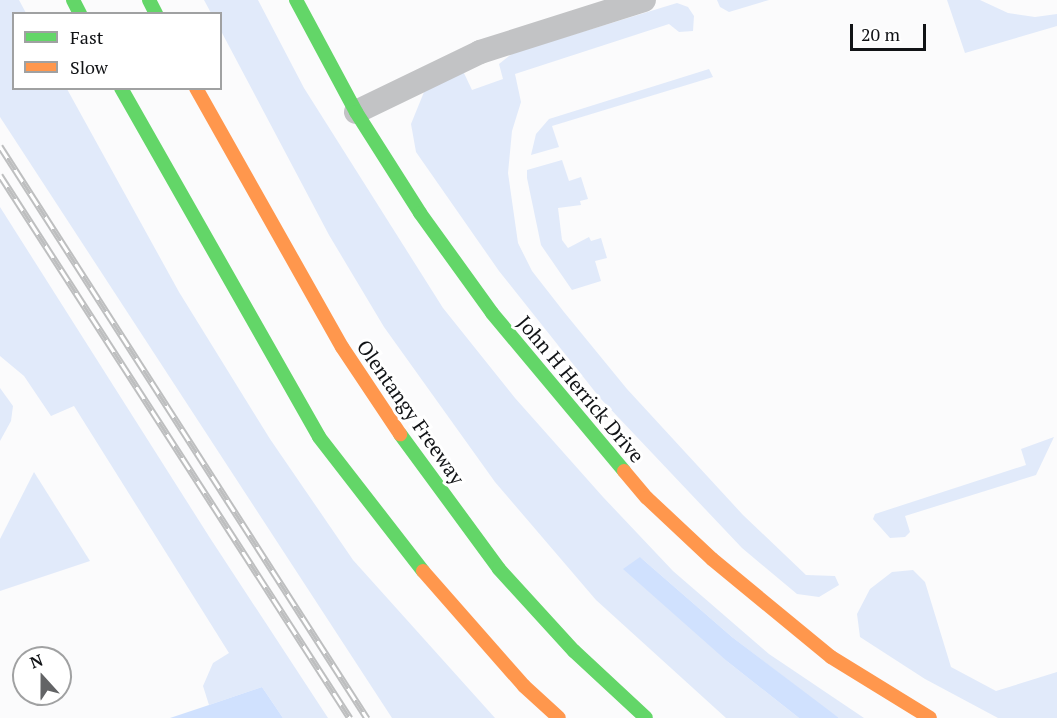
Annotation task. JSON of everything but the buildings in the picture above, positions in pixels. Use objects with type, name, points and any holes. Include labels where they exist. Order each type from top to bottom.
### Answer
[{"type":"main road","name":"John H Herrick Drive","points":[[296,0],[356,112],[420,213],[492,313],[647,498],[712,559],[831,657],[930,718]]},
{"type":"main road","points":[[122,90],[319,437],[448,603],[524,686],[559,718]]},
{"type":"main road","name":"Olentangy Freeway","points":[[197,90],[342,347],[413,453],[499,569],[574,651],[645,718]]},
{"type":"street","points":[[356,112],[480,52],[644,0]]},
{"type":"shaded area","points":[[0,0],[19,0],[25,12],[12,12],[12,90],[68,90],[179,292],[270,439],[353,560],[495,718],[392,718],[0,117]]},
{"type":"shaded area","points":[[204,0],[258,0],[304,88],[443,308],[515,398],[673,571],[769,654],[864,718],[839,718],[827,710],[732,637],[640,557],[728,662],[799,718],[726,718],[596,600],[495,482],[384,327],[329,235],[222,33],[222,12],[210,12]]},
{"type":"shaded area","points":[[717,0],[769,0],[729,12],[720,7]]},
{"type":"shaded area","points":[[947,0],[980,0],[1008,13],[1035,17],[1057,14],[1057,26],[965,53]]},
{"type":"shaded area","points":[[677,3],[688,7],[694,16],[693,31],[679,32],[669,24],[515,74],[521,102],[512,131],[508,173],[518,243],[532,271],[627,389],[743,515],[806,575],[835,576],[839,585],[819,597],[797,594],[742,548],[600,398],[499,271],[416,152],[411,124],[424,92],[463,71],[472,90],[503,79],[499,64],[513,53]]},
{"type":"shaded area","points":[[709,69],[713,77],[552,126],[559,147],[531,155],[536,134],[549,119]]},
{"type":"shaded area","points":[[562,160],[569,181],[581,177],[588,199],[580,201],[581,205],[558,208],[562,240],[568,248],[589,237],[591,241],[601,238],[607,258],[595,261],[601,281],[572,290],[541,245],[527,178],[527,170]]},
{"type":"shaded area","points":[[0,207],[210,538],[328,718],[283,718],[262,687],[209,705],[203,686],[213,663],[229,653],[74,406],[51,416],[24,376],[0,356]]},
{"type":"shaded area","points":[[0,388],[13,406],[11,421],[0,441]]},
{"type":"shaded area","points":[[1054,437],[1036,475],[905,516],[910,532],[905,537],[890,538],[873,519],[875,514],[1026,465],[1021,449]]},
{"type":"shaded area","points":[[34,472],[90,561],[0,591],[0,539]]},
{"type":"shaded area","points":[[640,557],[732,637],[839,718],[799,718],[728,662],[623,569]]},
{"type":"shaded area","points":[[913,570],[925,582],[951,667],[996,691],[1057,672],[1057,718],[998,718],[925,679],[860,637],[857,614],[870,589],[892,572]]},
{"type":"shaded area","points":[[262,687],[283,718],[170,718],[209,705]]},
{"type":"railway","points":[[0,146],[367,718]]},
{"type":"railway","points":[[0,175],[350,718]]},
{"type":"traffic: fast","points":[[73,0],[79,12]]},
{"type":"traffic: fast","points":[[149,0],[155,12]]},
{"type":"traffic: fast","points":[[296,0],[356,112],[420,213],[492,313],[624,471]]},
{"type":"traffic: fast","points":[[122,90],[319,437],[423,571]]},
{"type":"traffic: fast","points":[[400,434],[499,569],[574,651],[646,718]]},
{"type":"traffic: slow","points":[[197,90],[342,347],[400,434]]},
{"type":"traffic: slow","points":[[624,471],[647,498],[712,559],[831,657],[930,718]]},
{"type":"traffic: slow","points":[[423,571],[524,686],[559,718]]}]
